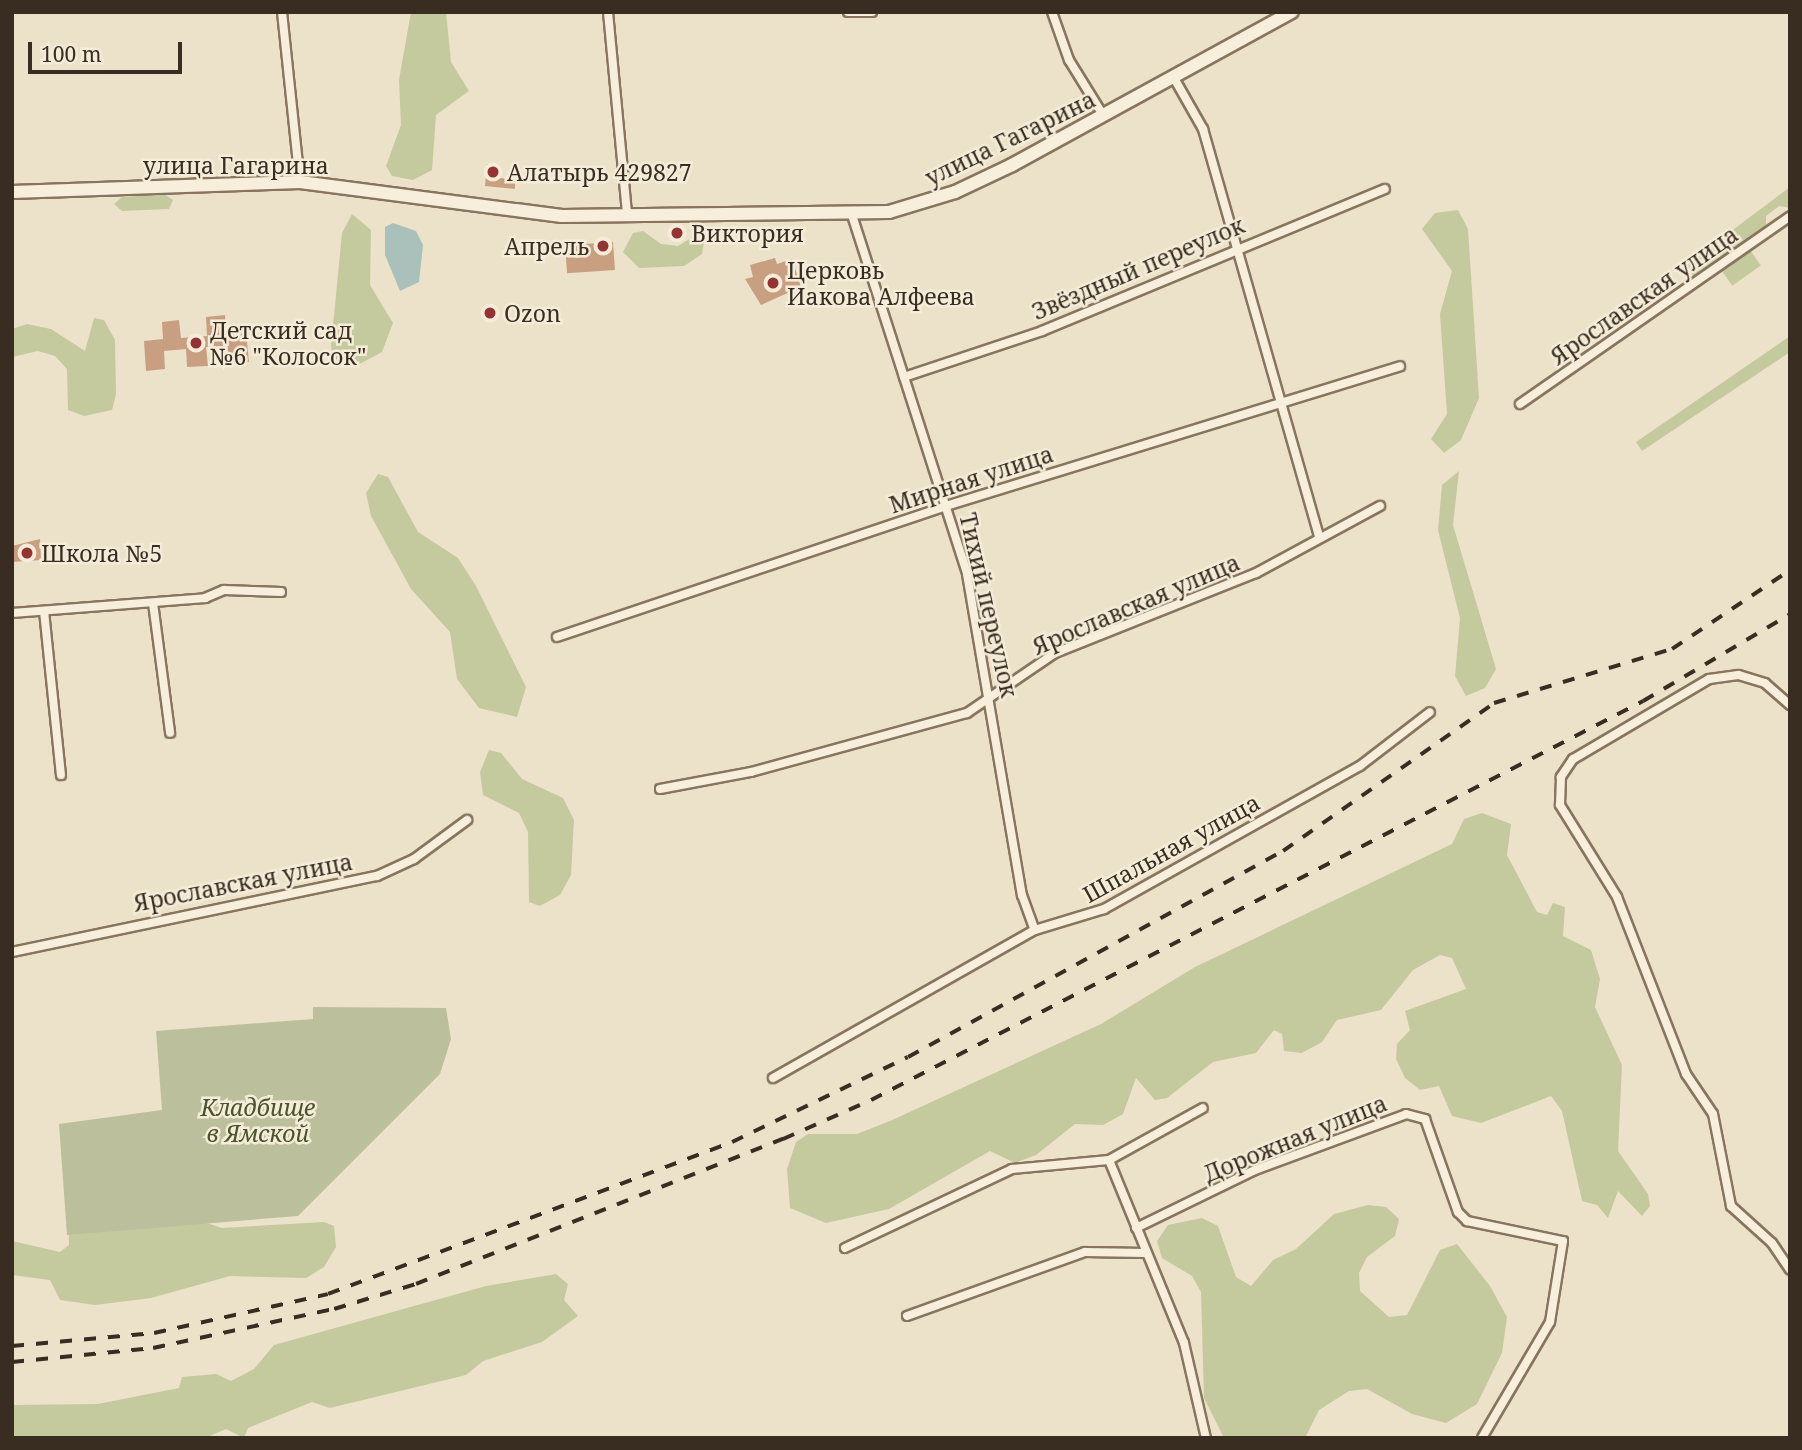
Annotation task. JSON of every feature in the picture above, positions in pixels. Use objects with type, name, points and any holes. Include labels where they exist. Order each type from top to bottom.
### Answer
[{"type":"main road","name":"улица Гагарина","points":[[12,192],[300,183],[549,215],[852,215],[889,212],[956,192],[1174,78],[1292,12]]},
{"type":"street","points":[[282,12],[300,183]]},
{"type":"street","points":[[608,12],[627,214]]},
{"type":"street","points":[[848,12],[872,12]]},
{"type":"street","points":[[1052,12],[1069,60],[1103,116]]},
{"type":"street","points":[[1174,78],[1203,128],[1320,536]]},
{"type":"street","name":"Звёздный переулок","points":[[904,377],[1042,331],[1237,245],[1385,189]]},
{"type":"street","name":"Тихий переулок","points":[[852,215],[946,506],[991,695],[1022,895],[1035,930]]},
{"type":"street","name":"Ярославская улица","points":[[1520,404],[1790,216]]},
{"type":"street","name":"Мирная улица","points":[[557,638],[946,506],[1400,366]]},
{"type":"street","name":"Ярославская улица","points":[[660,789],[751,772],[967,713],[1055,653],[1256,573],[1320,536],[1380,506]]},
{"type":"street","points":[[12,613],[153,603],[224,590],[281,592]]},
{"type":"street","points":[[153,603],[170,733]]},
{"type":"street","points":[[44,611],[61,775]]},
{"type":"street","points":[[1790,705],[1765,682],[1738,675],[1709,679],[1573,759],[1561,777],[1560,805],[1569,829],[1617,897],[1686,1074],[1713,1114],[1731,1206],[1772,1243],[1790,1270]]},
{"type":"street","name":"Шпальная улица","points":[[773,1078],[1035,930],[1104,909],[1360,766],[1430,712]]},
{"type":"street","name":"Ярославская улица","points":[[12,952],[377,876],[414,859],[467,820]]},
{"type":"street","points":[[845,1248],[1012,1169],[1109,1160],[1203,1108]]},
{"type":"street","name":"Дорожная улица","points":[[1136,1228],[1255,1170],[1406,1114],[1424,1119],[1458,1212],[1467,1221],[1563,1241],[1550,1322],[1482,1438]]},
{"type":"street","points":[[1109,1160],[1184,1343],[1206,1438]]},
{"type":"street","points":[[907,1316],[1085,1252],[1145,1253]]},
{"type":"green space","points":[[411,12],[446,12],[451,62],[469,91],[436,115],[432,170],[413,180],[392,176],[386,166],[401,125],[399,80]]},
{"type":"green space","points":[[1790,187],[1790,208],[1779,206],[1766,216],[1766,227],[1695,279],[1686,265]]},
{"type":"green space","points":[[164,194],[173,200],[169,209],[122,211],[114,204],[122,197]]},
{"type":"green space","points":[[1458,210],[1468,229],[1479,398],[1461,440],[1444,453],[1431,439],[1447,414],[1440,314],[1452,271],[1422,229],[1435,213]]},
{"type":"green space","points":[[352,214],[371,230],[370,285],[393,323],[382,352],[354,367],[334,358],[331,347],[342,233]]},
{"type":"green space","points":[[643,231],[661,244],[678,246],[696,235],[704,242],[702,254],[684,266],[639,268],[623,252],[633,233]]},
{"type":"green space","points":[[1750,250],[1761,266],[1732,286],[1721,270]]},
{"type":"green space","points":[[94,318],[104,320],[115,340],[116,394],[112,410],[84,416],[68,410],[67,369],[55,356],[38,351],[12,357],[12,329],[27,324],[51,329],[85,351]]},
{"type":"green space","points":[[1790,336],[1790,352],[1642,451],[1636,442]]},
{"type":"green space","points":[[1459,471],[1453,525],[1496,669],[1485,688],[1466,696],[1455,676],[1460,618],[1438,530],[1442,485]]},
{"type":"green space","points":[[378,474],[388,477],[418,532],[458,558],[476,586],[526,687],[517,717],[479,708],[457,679],[450,632],[411,589],[371,516],[366,493]]},
{"type":"green space","points":[[489,750],[501,753],[522,779],[563,798],[574,820],[571,875],[560,895],[540,906],[529,902],[528,832],[519,813],[483,795],[480,772]]},
{"type":"green space","points":[[1482,813],[1511,824],[1507,855],[1537,912],[1547,915],[1553,903],[1565,907],[1563,936],[1591,950],[1600,979],[1595,1007],[1622,1065],[1618,1151],[1648,1194],[1650,1206],[1642,1216],[1618,1191],[1608,1218],[1597,1205],[1582,1201],[1562,1111],[1551,1096],[1481,1123],[1452,1116],[1439,1086],[1420,1090],[1405,1078],[1396,1059],[1397,1044],[1410,1030],[1405,1011],[1466,989],[1452,958],[1440,955],[1413,970],[1381,1010],[1337,1020],[1322,1042],[1302,1053],[1284,1051],[1282,1034],[1274,1030],[1256,1053],[1213,1062],[1167,1098],[1155,1100],[1136,1078],[1123,1114],[1103,1125],[1075,1124],[1036,1155],[1015,1163],[990,1151],[889,1209],[826,1223],[790,1208],[787,1169],[796,1142],[808,1134],[857,1134],[1101,1024],[1195,967],[1452,844],[1464,819]]},
{"type":"green space","name":"Кладбище в Ямской","points":[[313,1007],[446,1008],[451,1039],[440,1074],[298,1216],[67,1235],[59,1124],[162,1110],[156,1031],[313,1019]]},
{"type":"green space","points":[[67,1177],[222,1228],[324,1222],[334,1226],[336,1247],[324,1267],[306,1278],[230,1276],[151,1298],[95,1305],[60,1300],[50,1280],[12,1275],[12,1241],[60,1252],[69,1245]]},
{"type":"green space","points":[[1368,1205],[1386,1207],[1399,1219],[1395,1236],[1367,1257],[1359,1273],[1360,1291],[1389,1317],[1407,1315],[1440,1250],[1457,1244],[1490,1286],[1507,1317],[1502,1353],[1477,1404],[1446,1423],[1412,1414],[1367,1389],[1349,1391],[1319,1410],[1305,1438],[1224,1438],[1204,1398],[1201,1292],[1192,1276],[1162,1258],[1157,1241],[1168,1225],[1202,1218],[1218,1226],[1236,1277],[1251,1286],[1273,1260],[1296,1249],[1334,1214]]},
{"type":"green space","points":[[556,1274],[568,1284],[564,1300],[578,1316],[542,1342],[483,1361],[466,1375],[330,1408],[312,1402],[248,1428],[244,1438],[226,1429],[205,1438],[12,1438],[12,1405],[98,1404],[179,1388],[182,1377],[216,1374],[231,1381],[254,1369],[274,1345],[486,1286]]},
{"type":"water","points":[[393,223],[416,231],[423,245],[419,282],[400,291],[385,255],[385,227]]},
{"type":"building","name":"Алатырь 429827","points":[[487,164],[500,165],[499,178],[515,179],[515,189],[485,186]]},
{"type":"building","points":[[613,242],[615,270],[567,273],[565,245]]},
{"type":"building","name":"Церковь Иакова Алфеева","points":[[775,258],[777,264],[792,259],[801,287],[761,305],[745,279],[753,277],[750,265]]},
{"type":"building","name":"Детский сад №6 \"Колосок\"","points":[[225,315],[226,334],[246,332],[249,362],[229,364],[227,346],[206,347],[208,366],[187,367],[186,349],[164,351],[165,369],[146,371],[144,341],[163,339],[162,322],[179,320],[181,338],[207,336],[206,317]]},
{"type":"building","name":"Школа №5","points":[[40,539],[41,560],[12,562],[12,546]]},
{"type":"railway","points":[[12,1346],[154,1333],[328,1294],[732,1142],[908,1057],[1283,851],[1494,703],[1672,649],[1790,570]]},
{"type":"railway","points":[[12,1362],[153,1348],[334,1309],[416,1284],[783,1139],[871,1100],[1643,701],[1790,614]]},
{"type":"place","name":"Алатырь 429827","points":[[493,172]]},
{"type":"place","name":"Виктория","points":[[677,233]]},
{"type":"place","name":"Апрель","points":[[603,246]]},
{"type":"place","name":"Церковь Иакова Алфеева","points":[[773,283]]},
{"type":"place","name":"Ozon","points":[[490,313]]},
{"type":"place","name":"Детский сад №6 \"Колосок\"","points":[[196,343]]},
{"type":"place","name":"Школа №5","points":[[27,553]]}]
